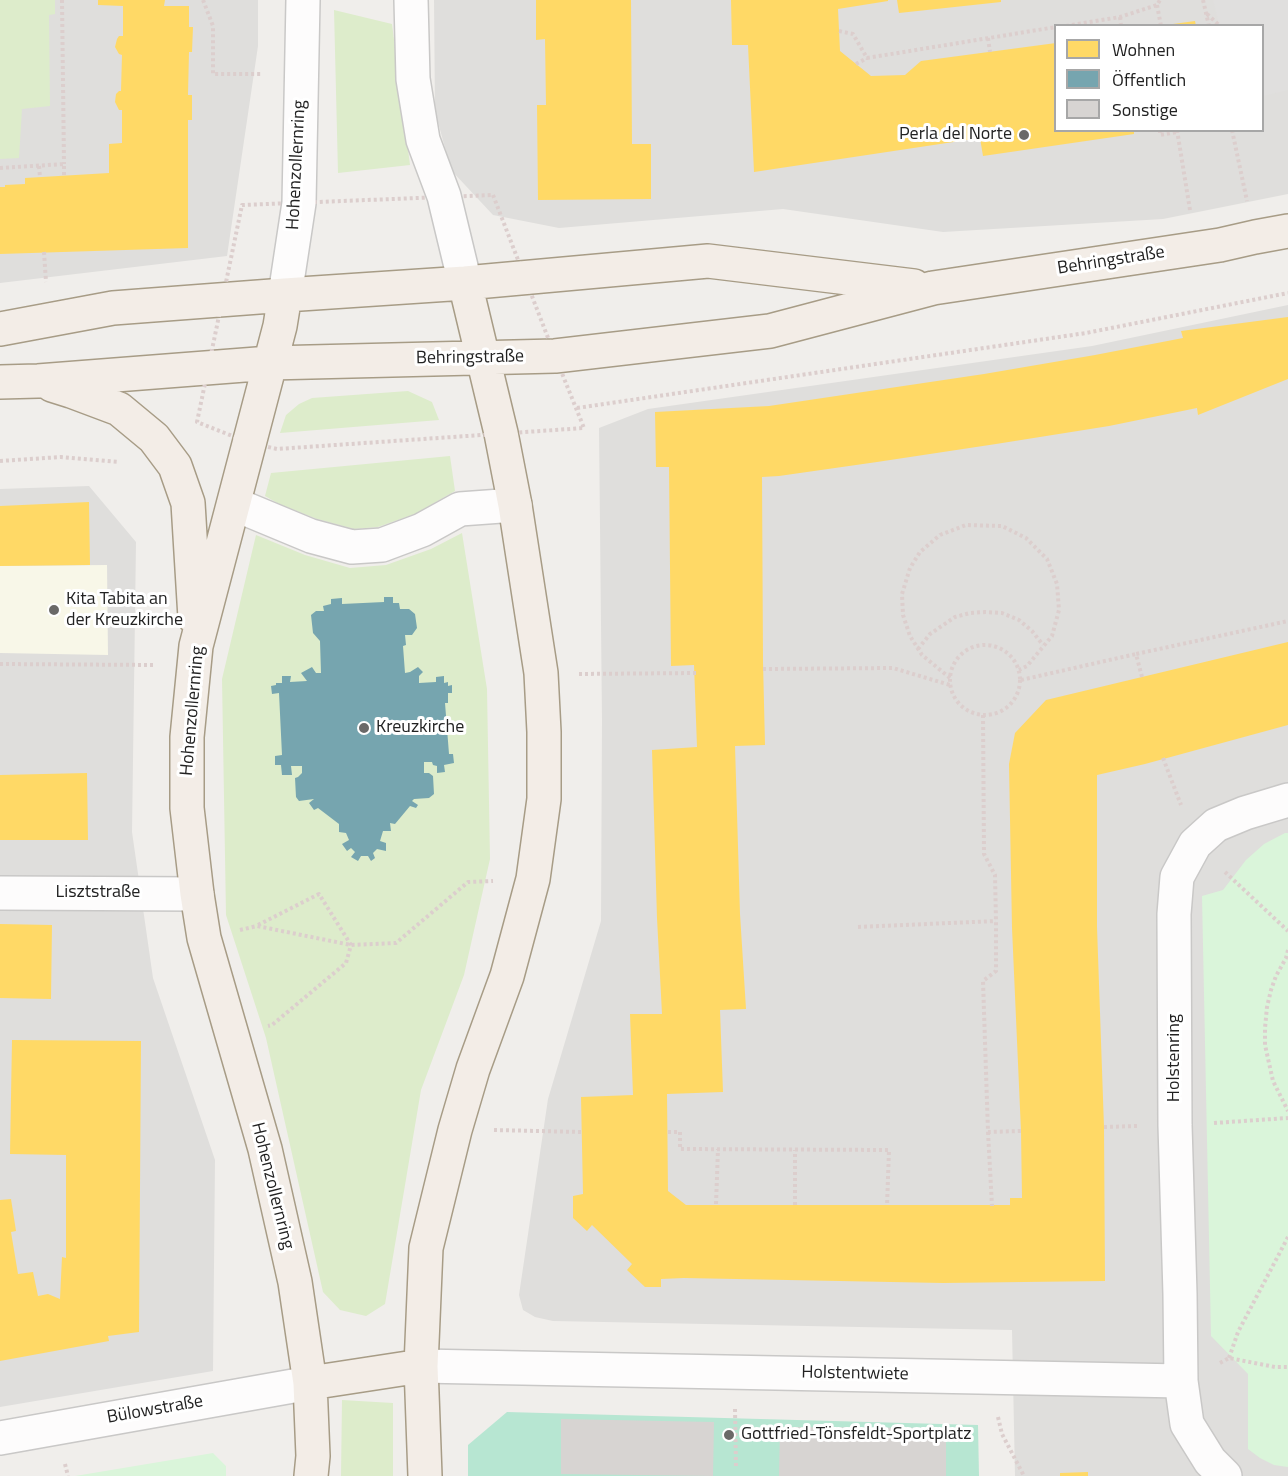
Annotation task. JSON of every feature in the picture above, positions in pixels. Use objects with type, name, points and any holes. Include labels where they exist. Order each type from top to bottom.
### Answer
[{"type":"main road","name":"Behringstraße","points":[[0,382],[270,363],[555,356],[770,331],[933,288],[1220,245],[1288,231]]},
{"type":"main road","name":"Behringstraße","points":[[0,329],[113,308],[465,283],[708,261],[933,288]]},
{"type":"main road","points":[[425,1476],[421,1366],[426,1248],[455,1130],[473,1069],[507,976],[533,879],[544,800],[541,673],[501,433],[465,283]]},
{"type":"main road","name":"Hohenzollernring","points":[[285,295],[280,326],[195,655],[187,737],[187,808],[204,938],[265,1149],[295,1282],[310,1383],[313,1456],[311,1476]]},
{"type":"main road","points":[[38,381],[119,409],[154,438],[175,466],[188,503],[195,655]]},
{"type":"main road","points":[[310,1383],[421,1366]]},
{"type":"street","name":"Hohenzollernring","points":[[285,295],[299,203],[303,0]]},
{"type":"street","points":[[411,0],[413,79],[423,141],[444,196],[465,283]]},
{"type":"street","points":[[234,504],[311,536],[352,547],[392,541],[422,530],[460,509],[514,505]]},
{"type":"street","name":"Holstenring","points":[[1181,1381],[1175,1125],[1174,914],[1177,877],[1196,844],[1216,825],[1245,813],[1288,800]]},
{"type":"street","name":"Lisztstraße","points":[[0,893],[197,894]]},
{"type":"street","name":"Holstentwiete","points":[[421,1366],[1181,1381]]},
{"type":"street","points":[[1181,1381],[1187,1424],[1210,1461],[1225,1476]]},
{"type":"street","name":"Bülowstraße","points":[[0,1438],[310,1383]]},
{"type":"path","points":[[62,0],[64,176]]},
{"type":"path","points":[[203,0],[213,26],[213,74],[302,74]]},
{"type":"path","points":[[1203,0],[1209,24]]},
{"type":"path","points":[[1078,24],[1120,17],[1159,2],[1161,24]]},
{"type":"path","points":[[1206,12],[1218,24]]},
{"type":"path","points":[[1120,17],[1121,24]]},
{"type":"path","points":[[856,64],[867,58],[1054,27]]},
{"type":"path","points":[[839,31],[853,34],[867,58]]},
{"type":"path","points":[[988,38],[990,52]]},
{"type":"path","points":[[1160,132],[1160,135],[1173,132]]},
{"type":"path","points":[[1177,132],[1196,248]]},
{"type":"path","points":[[1232,132],[1255,237]]},
{"type":"path","points":[[0,168],[64,164]]},
{"type":"path","points":[[39,166],[40,177]]},
{"type":"path","points":[[471,195],[493,195],[502,218]]},
{"type":"path","points":[[329,201],[419,197]]},
{"type":"path","points":[[231,259],[242,205],[281,204]]},
{"type":"path","points":[[559,430],[585,428],[577,408],[1086,333],[1288,293]]},
{"type":"path","points":[[277,449],[446,437]]},
{"type":"path","points":[[0,461],[61,457],[124,462]]},
{"type":"path","points":[[950,678],[918,649],[910,636],[903,615],[902,594],[910,568],[920,552],[940,535],[966,525],[1002,526],[1026,538],[1047,559],[1057,584],[1059,610],[1052,636],[1027,666],[1019,670]]},
{"type":"path","points":[[918,649],[930,634],[955,617],[985,612],[1002,613],[1019,620],[1044,645]]},
{"type":"path","points":[[1021,680],[1288,621]]},
{"type":"path","points":[[976,645],[998,646],[1015,660],[1019,670],[1021,680],[1019,691],[1005,709],[994,714],[983,715],[961,706],[954,697],[950,685],[952,667],[957,657],[976,645]]},
{"type":"path","points":[[1136,654],[1142,677]]},
{"type":"path","points":[[0,664],[195,655]]},
{"type":"path","points":[[763,669],[892,668],[950,685]]},
{"type":"path","points":[[541,673],[603,675],[696,673]]},
{"type":"path","points":[[983,715],[984,854],[995,875],[996,921],[996,971],[983,981],[992,1206]]},
{"type":"path","points":[[1163,758],[1181,807]]},
{"type":"path","points":[[257,926],[351,945],[396,943],[468,882],[533,879]]},
{"type":"path","points":[[1233,880],[1288,931]]},
{"type":"path","points":[[204,938],[257,926],[319,894],[351,945],[346,963],[272,1025],[234,1040]]},
{"type":"path","points":[[858,927],[996,921]]},
{"type":"path","points":[[1288,950],[1271,990],[1267,1007],[1265,1045],[1273,1081],[1288,1111]]},
{"type":"path","points":[[1222,1122],[1288,1118]]},
{"type":"path","points":[[1104,1127],[1147,1126]]},
{"type":"path","points":[[455,1130],[581,1132]]},
{"type":"path","points":[[988,1132],[1021,1131]]},
{"type":"path","points":[[668,1132],[680,1132],[680,1149],[889,1150],[887,1206]]},
{"type":"path","points":[[716,1204],[718,1149]]},
{"type":"path","points":[[795,1150],[795,1205]]},
{"type":"path","points":[[1288,1237],[1238,1332],[1229,1358],[1288,1367]]},
{"type":"path","points":[[735,1373],[736,1468]]},
{"type":"path","points":[[990,1376],[1002,1434],[1024,1476]]},
{"type":"shaded area","points":[[0,0],[258,0],[258,46],[227,256],[0,283]]},
{"type":"shaded area","points":[[434,0],[1288,0],[1288,194],[1163,219],[943,232],[783,209],[559,228],[493,215],[451,170],[435,111]]},
{"type":"shaded area","points":[[1213,0],[1288,0],[1288,90],[1264,96],[1264,24],[1219,24]]},
{"type":"shaded area","points":[[1288,305],[1288,1476],[1015,1476],[1012,1330],[553,1321],[535,1317],[523,1310],[519,1295],[548,1099],[601,921],[602,721],[599,428],[648,409],[1092,346]]},
{"type":"shaded area","points":[[89,486],[136,542],[132,832],[153,978],[215,1160],[213,1371],[0,1407],[0,489]]},
{"type":"shaded area","name":"Kita Tabita an der Kreuzkirche","points":[[107,565],[108,655],[0,653],[0,566]]},
{"type":"green space","points":[[0,0],[55,0],[55,14],[49,15],[50,106],[22,109],[19,158],[0,159]]},
{"type":"green space","points":[[334,10],[392,24],[410,165],[338,173]]},
{"type":"green space","points":[[408,391],[432,402],[439,420],[280,433],[286,415],[299,404],[312,398]]},
{"type":"green space","points":[[450,456],[455,491],[415,514],[378,527],[354,529],[317,519],[265,496],[271,473]]},
{"type":"green space","points":[[462,533],[487,689],[490,859],[464,975],[421,1090],[385,1304],[366,1316],[340,1310],[323,1292],[266,1038],[226,915],[222,679],[256,535],[305,555],[350,568],[386,565],[431,549]]},
{"type":"green space","points":[[1288,833],[1288,1467],[1274,1465],[1248,1449],[1248,1374],[1211,1336],[1202,896],[1223,890],[1246,860],[1264,844]]},
{"type":"green space","points":[[342,1400],[393,1403],[393,1476],[341,1476]]},
{"type":"green space","name":"Gottfried-Tönsfeldt-Sportplatz","points":[[507,1412],[978,1425],[979,1476],[468,1476],[468,1445]]},
{"type":"green space","points":[[213,1453],[226,1466],[226,1476],[75,1476]]},
{"type":"building: Wohnen","points":[[98,0],[165,0],[164,6],[189,6],[189,27],[193,27],[192,52],[189,52],[188,94],[192,95],[192,120],[188,120],[188,248],[0,254],[0,187],[25,184],[25,178],[109,173],[109,144],[122,143],[122,110],[119,110],[115,102],[116,94],[121,91],[122,55],[115,47],[119,36],[123,36],[123,6],[98,5]]},
{"type":"building: Wohnen","points":[[536,0],[631,0],[632,144],[651,144],[651,199],[538,200],[537,105],[546,105],[545,39],[536,40]]},
{"type":"building: Wohnen","points":[[731,0],[888,0],[838,9],[840,51],[871,76],[905,75],[921,61],[1054,43],[1054,132],[1134,132],[1134,134],[983,156],[980,138],[754,172],[748,45],[732,45]]},
{"type":"building: Wohnen","points":[[897,0],[1001,0],[1001,2],[899,13]]},
{"type":"building: Wohnen","points":[[1195,21],[1196,24],[1173,24]]},
{"type":"building: Wohnen","points":[[1288,317],[1288,379],[1198,415],[1197,408],[1109,426],[996,444],[762,477],[765,745],[735,746],[740,914],[746,1009],[720,1010],[723,1092],[667,1094],[668,1191],[686,1205],[1010,1205],[1010,1198],[1022,1198],[1012,928],[1009,764],[1015,733],[1046,700],[1288,642],[1288,725],[1097,775],[1097,927],[1104,1127],[1105,1281],[943,1283],[684,1278],[661,1279],[661,1287],[645,1287],[627,1270],[632,1264],[592,1225],[587,1231],[573,1218],[573,1196],[583,1194],[581,1097],[633,1095],[630,1014],[662,1014],[652,750],[697,747],[694,665],[671,666],[669,467],[656,467],[655,412],[769,406],[984,374],[1183,338],[1181,331]]},
{"type":"building: Wohnen","points":[[89,502],[90,565],[0,566],[0,506]]},
{"type":"building: Wohnen","points":[[87,773],[88,840],[0,840],[0,775]]},
{"type":"building: Wohnen","points":[[0,924],[52,925],[51,999],[0,998]]},
{"type":"building: Wohnen","points":[[12,1040],[141,1041],[139,1332],[108,1336],[109,1341],[0,1361],[0,1200],[11,1199],[16,1231],[11,1232],[18,1274],[33,1272],[38,1296],[48,1294],[60,1299],[62,1257],[66,1258],[66,1155],[10,1154]]},
{"type":"building: Wohnen","points":[[1088,1472],[1088,1476],[1060,1476],[1060,1473]]},
{"type":"building: Öffentlich","name":"Kreuzkirche","points":[[384,597],[393,597],[393,603],[399,603],[400,609],[409,609],[415,614],[417,628],[412,635],[405,635],[406,645],[403,646],[405,673],[418,667],[423,672],[419,676],[419,683],[436,682],[436,677],[444,676],[444,683],[448,682],[448,686],[452,685],[452,693],[448,693],[448,703],[445,703],[449,754],[453,754],[454,763],[444,765],[445,772],[437,773],[437,766],[432,762],[424,762],[424,773],[433,776],[434,794],[429,798],[414,799],[412,801],[418,805],[416,808],[410,806],[395,824],[390,823],[391,831],[383,831],[380,841],[386,843],[386,851],[377,849],[373,853],[375,858],[371,861],[368,856],[361,856],[358,861],[351,857],[355,852],[351,848],[347,851],[342,844],[349,840],[346,833],[339,832],[339,824],[318,808],[314,810],[309,803],[314,799],[299,801],[296,797],[295,778],[302,773],[302,766],[291,766],[292,775],[282,775],[281,765],[275,765],[275,756],[282,755],[279,693],[272,694],[271,686],[282,683],[282,676],[291,676],[290,682],[307,681],[301,673],[312,667],[316,673],[321,673],[320,641],[313,633],[311,615],[316,611],[324,611],[323,606],[331,604],[331,599],[342,598],[342,604],[384,602]]},
{"type":"building: Sonstige","points":[[561,1419],[714,1422],[713,1476],[561,1474]]},
{"type":"building: Sonstige","points":[[780,1427],[946,1428],[946,1476],[779,1476]]},
{"type":"place","name":"Perla del Norte","points":[[1024,135]]},
{"type":"place","name":"Kita Tabita an der Kreuzkirche","points":[[54,610]]},
{"type":"place","name":"Kreuzkirche","points":[[364,728]]},
{"type":"place","name":"Gottfried-Tönsfeldt-Sportplatz","points":[[729,1435]]}]
